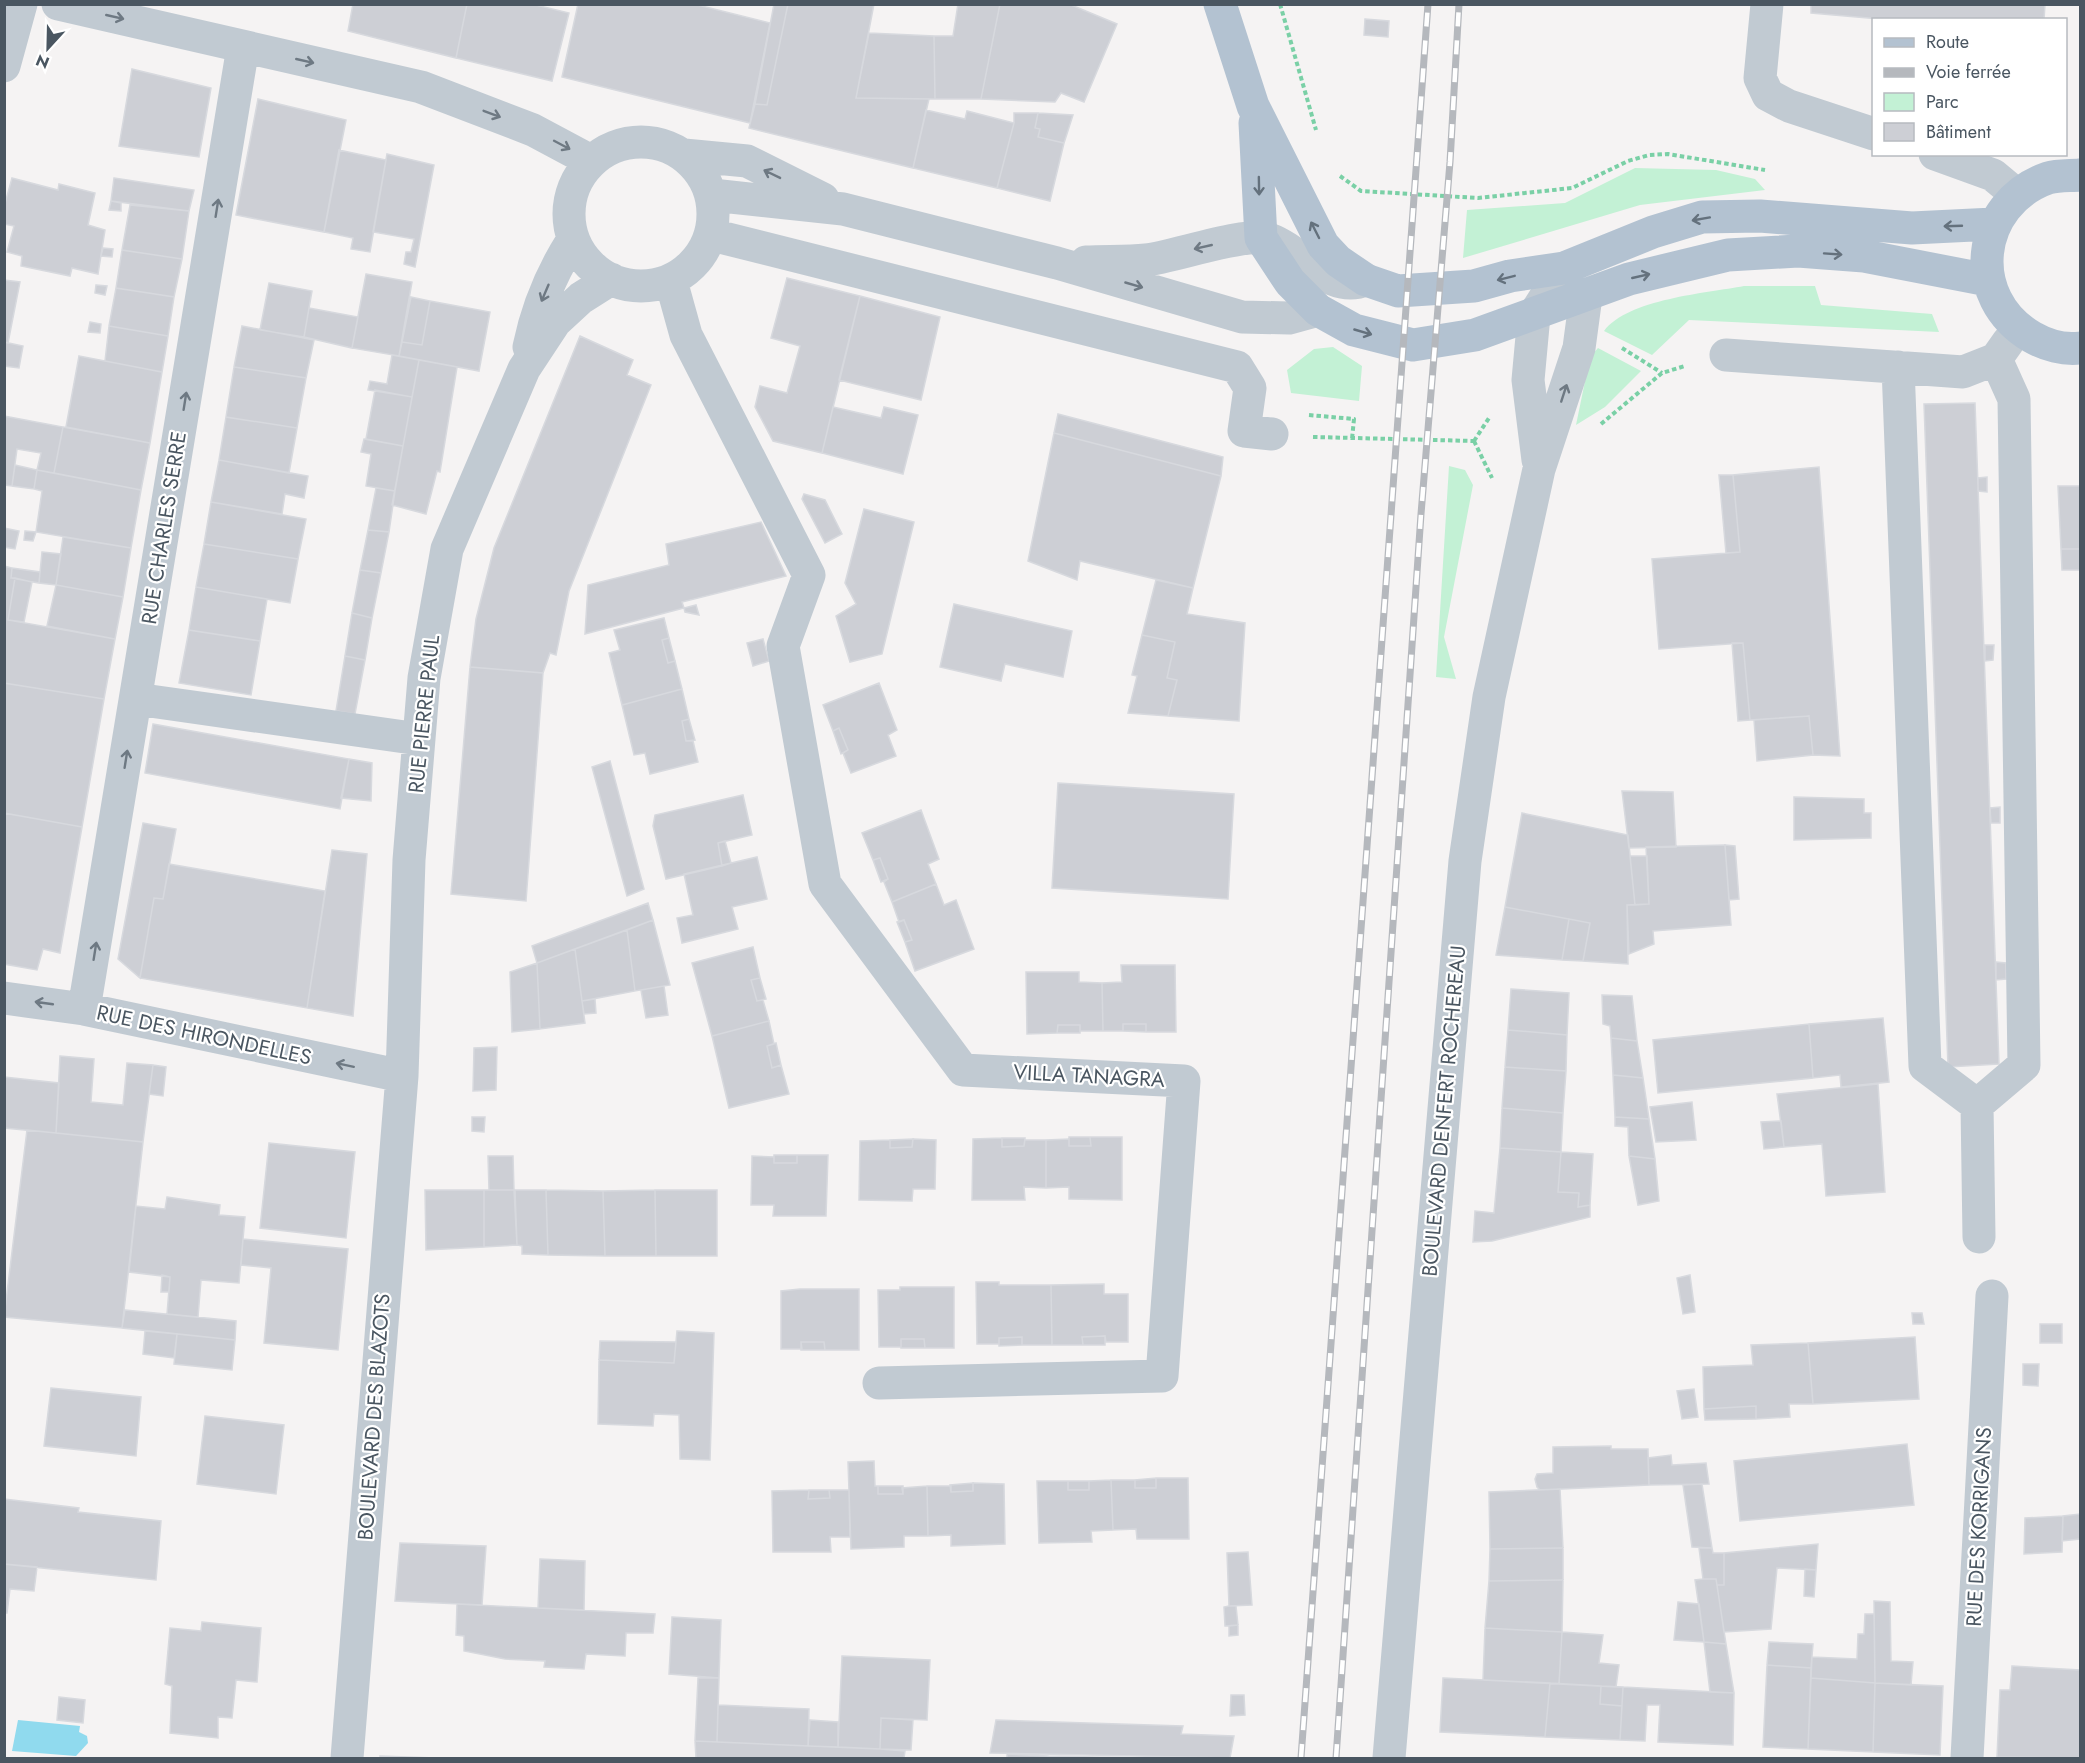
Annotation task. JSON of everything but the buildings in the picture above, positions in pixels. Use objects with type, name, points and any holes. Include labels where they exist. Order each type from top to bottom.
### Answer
[{"type":"main road","points":[[1220,4],[1253,106],[1323,245],[1338,261],[1366,280],[1398,291],[1474,286],[1509,276],[1564,268],[1653,232],[1702,217],[1760,216],[1912,228],[1994,224]]},
{"type":"main road","points":[[1253,106],[1261,238],[1290,282],[1318,310],[1354,330],[1413,345],[1474,335],[1629,279],[1728,255],[1798,251],[1864,256],[1988,280]]},
{"type":"main road","points":[[2080,176],[2049,178],[2017,195],[1994,224],[1986,252],[1988,280],[1999,307],[2018,328],[2043,343],[2071,349],[2080,348]]},
{"type":"street","points":[[4,66],[21,4]]},
{"type":"street","points":[[58,4],[421,87],[533,130],[591,161]]},
{"type":"street","points":[[1767,4],[1760,78],[1768,95],[1789,106],[1872,133]]},
{"type":"street","name":"RUE CHARLES SERRE","points":[[84,1009],[243,47]]},
{"type":"street","points":[[648,141],[662,144],[684,155],[701,171],[712,195],[715,210],[712,235],[699,259],[670,281],[642,286],[611,279],[594,269],[572,241],[569,225],[570,198],[579,175],[591,161],[612,147],[648,141]]},
{"type":"street","points":[[684,155],[747,161],[843,209]]},
{"type":"street","points":[[1941,156],[1993,175],[2017,195]]},
{"type":"street","points":[[712,195],[843,209],[1058,263],[1242,317],[1289,318],[1318,310]]},
{"type":"street","points":[[712,235],[1237,366],[1250,388],[1244,431],[1272,434]]},
{"type":"street","points":[[1058,263],[1148,260],[1212,245],[1268,238],[1330,279],[1345,285],[1366,280]]},
{"type":"street","name":"RUE PIERRE PAUL","points":[[524,369],[535,317],[556,267],[572,241]]},
{"type":"street","name":"BOULEVARD DENFERT ROCHEREAU","points":[[1539,469],[1528,380],[1534,315],[1564,268]]},
{"type":"street","name":"RUE PIERRE PAUL","points":[[402,1076],[409,860],[424,678],[447,549],[524,369],[555,322],[581,298],[611,279]]},
{"type":"street","name":"VILLA TANAGRA","points":[[670,281],[686,335],[809,575],[783,646],[825,884],[963,1070],[1184,1081],[1162,1376],[879,1383]]},
{"type":"street","name":"BOULEVARD DENFERT ROCHEREAU","points":[[1389,1758],[1465,861],[1489,697],[1539,469],[1579,348],[1586,296]]},
{"type":"street","points":[[1726,356],[1963,372],[1996,359],[2018,328]]},
{"type":"street","points":[[1979,1237],[1977,1106],[2024,1065],[2014,399],[1996,359]]},
{"type":"street","points":[[1898,367],[1925,1066],[1977,1106]]},
{"type":"street","points":[[136,699],[419,739]]},
{"type":"street","name":"RUE DES HIRONDELLES","points":[[4,998],[84,1009],[402,1076]]},
{"type":"street","name":"BOULEVARD DES BLAZOTS","points":[[347,1758],[402,1076]]},
{"type":"street","name":"RUE DES KORRIGANS","points":[[1967,1758],[1992,1296]]},
{"type":"path","points":[[1280,4],[1317,131]]},
{"type":"path","points":[[1336,172],[1342,180],[1361,191],[1478,198],[1572,188],[1628,161],[1649,155],[1668,154],[1769,171]]},
{"type":"path","points":[[1618,345],[1662,373]]},
{"type":"path","points":[[1593,431],[1662,373],[1726,356]]},
{"type":"path","points":[[1352,439],[1474,441]]},
{"type":"green space","points":[[1635,168],[1716,170],[1755,179],[1765,190],[1640,205],[1463,258],[1467,210],[1565,203]]},
{"type":"green space","points":[[1744,286],[1815,286],[1821,305],[1932,314],[1939,332],[1689,320],[1652,355],[1604,331],[1615,320],[1649,305],[1669,299]]},
{"type":"green space","points":[[1333,347],[1362,366],[1359,401],[1291,393],[1287,370],[1314,349]]},
{"type":"green space","points":[[1598,348],[1641,371],[1605,407],[1576,425],[1590,357]]},
{"type":"green space","points":[[1449,466],[1465,470],[1473,485],[1444,637],[1456,679],[1436,677]]},
{"type":"water","points":[[18,1720],[80,1726],[79,1732],[87,1736],[88,1743],[76,1756],[12,1751]]},
{"type":"railway","points":[[1301,1758],[1428,4]]},
{"type":"railway","points":[[1336,1758],[1421,514],[1450,162],[1459,4]]}]
